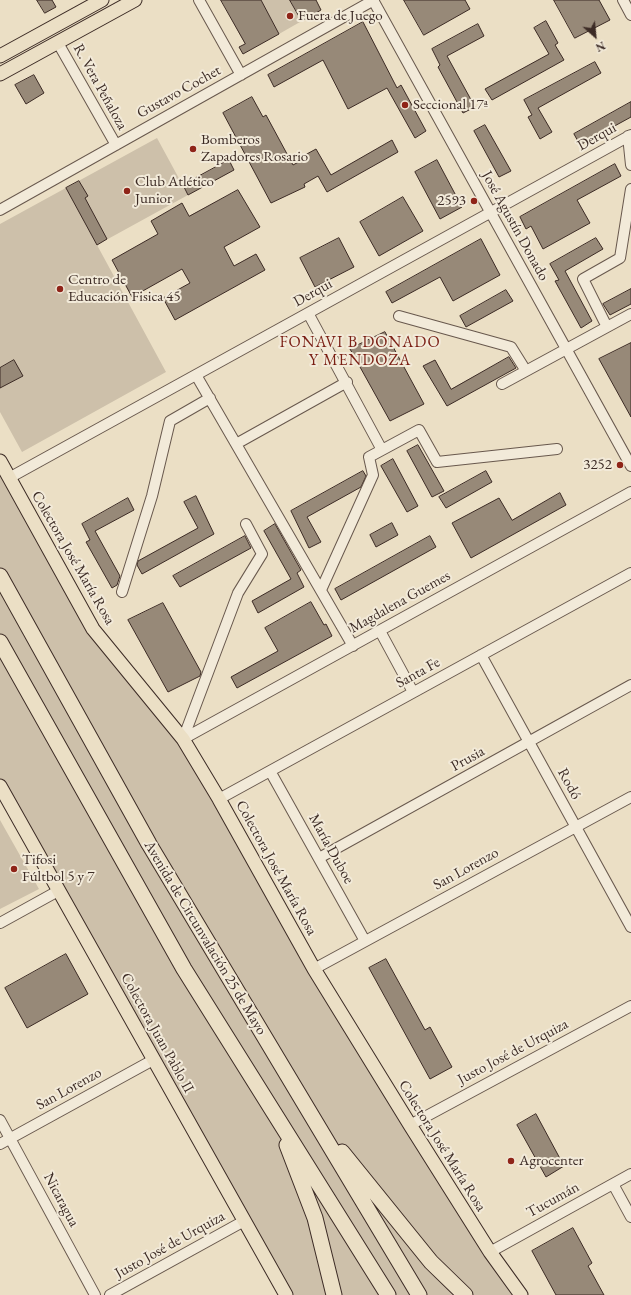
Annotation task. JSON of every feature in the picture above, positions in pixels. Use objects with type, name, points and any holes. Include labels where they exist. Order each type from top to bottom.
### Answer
[{"type":"highway","points":[[0,564],[19,610]]},
{"type":"highway","name":"Avenida de Circunvalación 25 de Mayo","points":[[0,576],[149,844],[418,1295]]},
{"type":"highway","name":"Avenida de Circunvalación 25 de Mayo","points":[[0,642],[184,969],[388,1295]]},
{"type":"highway","points":[[0,656],[48,728]]},
{"type":"highway","points":[[308,1109],[431,1262],[465,1295]]},
{"type":"highway","points":[[274,1112],[315,1218],[334,1295]]},
{"type":"main road","points":[[0,56],[102,0]]},
{"type":"main road","points":[[0,74],[131,1]]},
{"type":"main road","points":[[26,42],[34,56]]},
{"type":"main road","name":"Colectora José María Rosa","points":[[0,461],[93,629],[183,739],[219,799],[314,969],[490,1252],[521,1295]]},
{"type":"main road","name":"Colectora Juan Pablo II","points":[[0,786],[286,1295]]},
{"type":"street","points":[[199,0],[241,75]]},
{"type":"street","name":"Gustavo Cochet","points":[[0,210],[374,0]]},
{"type":"street","name":"José Agustín Donado","points":[[374,0],[631,466]]},
{"type":"street","points":[[623,0],[631,15]]},
{"type":"street","name":"R. Vera Peñaloza","points":[[58,43],[116,145]]},
{"type":"street","points":[[630,135],[631,165]]},
{"type":"street","name":"Derqui","points":[[9,478],[630,135]]},
{"type":"street","points":[[607,326],[583,279],[620,258],[631,189]]},
{"type":"street","points":[[308,313],[347,382],[382,450]]},
{"type":"street","points":[[502,384],[631,314]]},
{"type":"street","points":[[399,316],[511,347],[526,371]]},
{"type":"street","points":[[196,375],[353,646]]},
{"type":"street","points":[[236,444],[347,382]]},
{"type":"street","points":[[122,592],[152,496],[170,422],[210,398]]},
{"type":"street","points":[[321,590],[373,475],[369,456],[418,430],[437,462],[557,449]]},
{"type":"street","name":"Magdalena Guemes","points":[[183,739],[631,492]]},
{"type":"street","points":[[183,739],[238,593],[262,554],[246,524]]},
{"type":"street","name":"Santa Fe","points":[[219,799],[631,573]]},
{"type":"street","points":[[380,631],[414,692]]},
{"type":"street","name":"Rodó","points":[[481,655],[631,927]]},
{"type":"street","name":"Prusia","points":[[319,858],[631,686]]},
{"type":"street","name":"María Duboe","points":[[270,771],[365,941]]},
{"type":"street","name":"San Lorenzo","points":[[314,969],[631,797]]},
{"type":"street","points":[[0,923],[58,891]]},
{"type":"street","name":"Justo José de Urquiza","points":[[410,1125],[631,1006]]},
{"type":"street","name":"San Lorenzo","points":[[0,1144],[154,1060]]},
{"type":"street","name":"Nicaragua","points":[[0,1120],[95,1295]]},
{"type":"street","name":"Tucumán","points":[[490,1252],[631,1174]]},
{"type":"street","points":[[613,1184],[631,1217]]},
{"type":"street","name":"Justo José de Urquiza","points":[[110,1295],[244,1221]]},
{"type":"shaded area","name":"Fuera de Juego","points":[[261,0],[316,0],[321,10],[279,34]]},
{"type":"shaded area","name":"Centro de Educación Fisica 45","points":[[157,138],[188,195],[97,245],[166,372],[22,452],[0,412],[0,224]]},
{"type":"shaded area","points":[[0,461],[93,629],[183,739],[314,969],[521,1295],[286,1295],[0,786]]},
{"type":"shaded area","name":"Tifosi Fúltbol 5 y 7","points":[[0,820],[39,889],[0,909]]},
{"type":"building","points":[[37,0],[52,0],[56,7],[45,13]]},
{"type":"building","points":[[221,0],[261,0],[279,34],[243,54],[239,47],[245,44]]},
{"type":"building","points":[[290,0],[316,0],[321,10],[302,21]]},
{"type":"building","points":[[404,0],[465,0],[470,9],[424,35]]},
{"type":"building","points":[[554,0],[599,0],[610,20],[575,38]]},
{"type":"building","points":[[546,21],[558,43],[555,45],[564,60],[492,100],[485,89],[549,54],[534,28]]},
{"type":"building","points":[[363,22],[397,88],[401,85],[426,131],[415,138],[387,88],[348,109],[323,60],[274,87],[268,75]]},
{"type":"building","points":[[478,24],[484,36],[447,56],[475,107],[463,113],[438,67],[440,65],[432,49]]},
{"type":"building","points":[[595,62],[601,73],[538,108],[552,132],[540,139],[528,117],[532,115],[524,100]]},
{"type":"building","points":[[34,75],[44,93],[26,104],[15,85]]},
{"type":"building","points":[[252,97],[263,117],[266,115],[293,165],[306,158],[305,155],[316,149],[331,175],[392,140],[398,152],[327,192],[318,176],[304,184],[305,187],[271,203],[223,113]]},
{"type":"building","points":[[631,102],[631,117],[580,145],[574,134]]},
{"type":"building","points":[[485,125],[511,171],[499,177],[474,131]]},
{"type":"building","points":[[229,160],[234,170],[188,195],[183,185]]},
{"type":"building","points":[[437,160],[462,207],[440,219],[415,172]]},
{"type":"building","points":[[615,164],[621,176],[577,200],[590,223],[543,249],[531,226],[526,229],[520,217]]},
{"type":"building","points":[[79,181],[88,196],[85,198],[107,239],[97,245],[66,188]]},
{"type":"building","points":[[238,190],[260,227],[224,247],[234,266],[256,254],[265,270],[175,320],[163,298],[190,283],[182,269],[132,297],[112,260],[158,234],[151,221],[182,203],[189,216]]},
{"type":"building","points":[[403,197],[423,231],[379,256],[360,222]]},
{"type":"building","points":[[339,238],[354,267],[315,287],[300,258]]},
{"type":"building","points":[[596,238],[603,249],[565,271],[592,321],[581,328],[555,281],[559,280],[550,264]]},
{"type":"building","points":[[481,239],[500,275],[453,301],[440,277],[392,303],[386,292]]},
{"type":"building","points":[[631,289],[631,304],[610,315],[603,304]]},
{"type":"building","points":[[506,290],[513,301],[466,327],[460,316]]},
{"type":"building","points":[[385,332],[424,404],[390,421],[350,349]]},
{"type":"building","points":[[631,343],[631,417],[599,359]]},
{"type":"building","points":[[509,357],[516,368],[447,406],[423,366],[435,360],[451,389]]},
{"type":"building","points":[[14,360],[23,376],[0,388],[0,368]]},
{"type":"building","points":[[418,445],[444,491],[432,497],[407,451]]},
{"type":"building","points":[[393,459],[418,506],[407,512],[381,466]]},
{"type":"building","points":[[363,471],[366,476],[361,487],[307,517],[321,542],[309,548],[291,511]]},
{"type":"building","points":[[486,471],[492,482],[446,508],[439,497]]},
{"type":"building","points":[[560,493],[566,505],[471,558],[452,523],[499,498],[512,520]]},
{"type":"building","points":[[196,496],[214,534],[142,574],[137,565],[138,561],[198,528],[184,502]]},
{"type":"building","points":[[128,498],[134,510],[95,531],[120,576],[117,585],[112,588],[86,542],[90,540],[82,524]]},
{"type":"building","points":[[392,523],[398,535],[376,547],[370,535]]},
{"type":"building","points":[[275,524],[301,570],[297,573],[304,587],[258,613],[252,601],[291,579],[264,531]]},
{"type":"building","points":[[245,536],[251,548],[180,587],[173,576]]},
{"type":"building","points":[[430,536],[436,547],[341,600],[335,589]]},
{"type":"building","points":[[311,602],[324,625],[326,624],[332,636],[237,688],[231,677],[278,651],[265,628]]},
{"type":"building","points":[[163,603],[201,672],[200,676],[168,692],[128,620]]},
{"type":"building","points":[[66,954],[88,994],[27,1028],[5,988]]},
{"type":"building","points":[[386,959],[425,1030],[430,1027],[452,1067],[430,1079],[369,968]]},
{"type":"building","points":[[536,1114],[564,1166],[546,1177],[517,1125]]},
{"type":"building","points":[[573,1228],[592,1263],[588,1266],[604,1295],[556,1295],[532,1251]]},
{"type":"place","name":"Fuera de Juego","points":[[290,16]]},
{"type":"place","name":"Seccional 17ª","points":[[405,105]]},
{"type":"place","name":"Bomberos Zapadores Rosario","points":[[193,149]]},
{"type":"place","name":"Club Atlético Junior","points":[[127,191]]},
{"type":"place","name":"2593","points":[[474,201]]},
{"type":"place","name":"Centro de Educación Fisica 45","points":[[60,289]]},
{"type":"place","name":"3252","points":[[620,465]]},
{"type":"place","name":"Tifosi Fúltbol 5 y 7","points":[[14,869]]},
{"type":"place","name":"Agrocenter","points":[[511,1161]]},
{"type":"district","name":"FONAVI B DONADO Y MENDOZA","points":[[360,352]]}]
